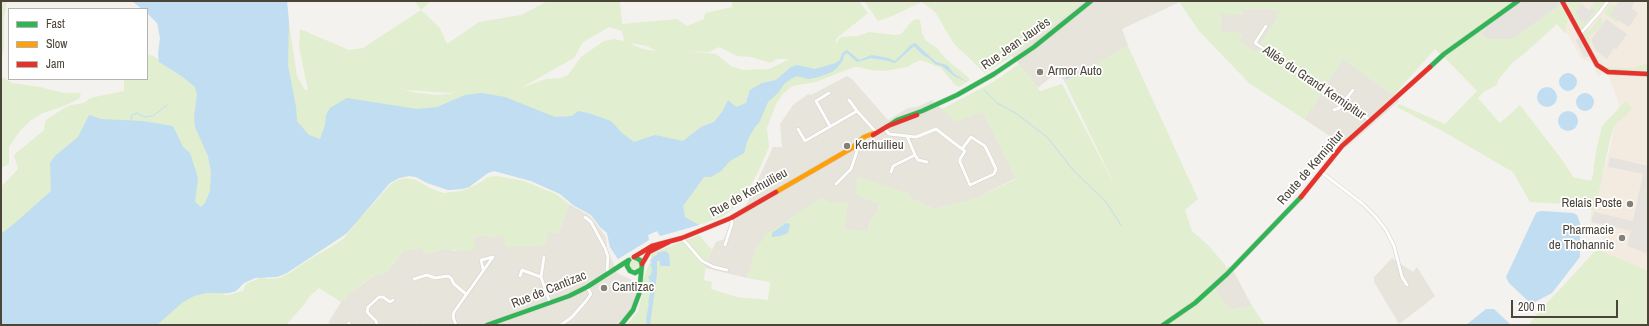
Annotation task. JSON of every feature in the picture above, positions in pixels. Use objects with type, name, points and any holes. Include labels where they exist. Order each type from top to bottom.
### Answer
[{"type":"street","name":"Rue Jean Jaurès","points":[[886,127],[890,123],[905,116],[922,111],[970,88],[1034,47],[1091,1]]},
{"type":"street","name":"Route de Kernipitur","points":[[1163,325],[1195,303],[1227,274],[1287,212],[1342,146],[1396,99],[1444,54],[1518,1]]},
{"type":"street","points":[[1562,1],[1594,62],[1602,70],[1621,74],[1648,74]]},
{"type":"street","points":[[1580,34],[1600,14],[1608,1]]},
{"type":"street","name":"Allée du Grand Kernipitur","points":[[1266,26],[1255,43],[1366,117],[1370,122]]},
{"type":"street","points":[[1334,110],[1339,108],[1344,103],[1353,90]]},
{"type":"street","points":[[829,93],[816,101],[830,126]]},
{"type":"street","points":[[849,100],[856,111],[875,132],[886,127],[890,134],[916,137],[936,129],[962,149],[965,151],[960,159],[960,162],[970,185],[994,174],[996,169],[985,146],[972,137],[962,149]]},
{"type":"street","points":[[798,129],[805,141],[856,111]]},
{"type":"street","name":"Rue de Kerhuilieu","points":[[642,264],[649,252],[669,242],[731,218],[875,132]]},
{"type":"street","points":[[907,136],[918,160],[927,162]]},
{"type":"street","points":[[836,184],[851,169],[857,151],[855,145]]},
{"type":"street","points":[[891,172],[893,166],[915,155]]},
{"type":"street","points":[[1321,172],[1363,204],[1386,230],[1394,246],[1402,277],[1407,285]]},
{"type":"street","points":[[585,217],[591,222],[605,248],[608,257],[607,269],[610,273]]},
{"type":"street","points":[[725,245],[732,223],[731,218]]},
{"type":"street","points":[[682,238],[686,244],[706,263],[727,270]]},
{"type":"street","name":"Rue de Kerhuilieu","points":[[634,257],[652,246],[666,241],[669,242]]},
{"type":"street","points":[[544,256],[541,277],[550,303]]},
{"type":"street","points":[[456,325],[453,314],[493,257],[481,260],[484,269]]},
{"type":"street","points":[[621,325],[633,310],[637,301],[642,264],[638,258],[634,257],[629,260],[627,266],[639,284]]},
{"type":"street","name":"Rue de Cantizac","points":[[487,325],[550,303],[587,287],[629,260]]},
{"type":"street","points":[[617,269],[631,272],[638,272],[640,270]]},
{"type":"street","points":[[520,276],[522,270],[541,277]]},
{"type":"street","points":[[414,279],[427,275],[435,278],[448,276],[454,284],[466,294]]},
{"type":"street","points":[[561,325],[572,317],[586,302],[591,294],[587,287]]},
{"type":"street","points":[[377,325],[376,321],[367,312],[368,307],[379,298],[383,297],[390,302],[393,300]]},
{"type":"shaded area","points":[[1084,1],[1182,1],[1122,29],[1128,46],[1065,82],[1057,72],[1038,88],[1012,56]]},
{"type":"shaded area","points":[[1521,1],[1557,1],[1560,5],[1513,39],[1486,39],[1481,33],[1486,29],[1487,25]]},
{"type":"shaded area","points":[[1557,1],[1648,1],[1648,271],[1597,249],[1609,231],[1590,225],[1591,212],[1609,153],[1619,104],[1608,75],[1603,74],[1599,76],[1596,72],[1596,68],[1591,62],[1581,59],[1568,34],[1565,33],[1568,19]]},
{"type":"shaded area","points":[[1619,1],[1635,1],[1631,8],[1638,13],[1629,27],[1610,15]]},
{"type":"shaded area","points":[[1582,4],[1589,10],[1591,8],[1595,11],[1585,23],[1578,18],[1579,16],[1575,12]]},
{"type":"shaded area","points":[[1263,8],[1278,11],[1277,18],[1256,52],[1220,32],[1221,13],[1243,15],[1242,10]]},
{"type":"shaded area","points":[[1606,19],[1627,34],[1616,50],[1614,48],[1607,59],[1596,51],[1591,40]]},
{"type":"shaded area","points":[[1577,38],[1580,39],[1589,57],[1584,57],[1576,41]]},
{"type":"shaded area","points":[[1343,59],[1394,95],[1399,101],[1348,146],[1337,141],[1304,119]]},
{"type":"shaded area","points":[[847,76],[852,79],[888,120],[908,108],[917,107],[932,100],[942,109],[983,112],[1016,178],[975,199],[934,209],[912,199],[856,194],[879,204],[878,211],[871,219],[868,232],[844,229],[848,202],[830,202],[757,247],[747,278],[705,268],[706,262],[716,242],[724,239],[733,214],[746,206],[773,147],[782,147],[780,124],[793,105],[808,94],[811,95]]},
{"type":"shaded area","points":[[1610,157],[1648,166],[1648,254],[1627,246],[1631,231],[1591,222],[1594,212],[1633,221],[1643,174],[1608,167]]},
{"type":"shaded area","points":[[569,204],[590,216],[606,237],[607,248],[617,273],[636,282],[636,297],[631,310],[619,325],[332,325],[328,323],[341,302],[351,291],[353,292],[374,275],[380,275],[388,271],[403,251],[422,247],[425,254],[447,248],[454,251],[463,249],[464,251],[473,238],[487,234],[491,238],[503,235],[546,246],[547,232],[559,233]]},
{"type":"shaded area","points":[[1392,258],[1413,272],[1417,267],[1435,296],[1399,324],[1374,282],[1374,277]]},
{"type":"shaded area","points":[[1229,266],[1234,272],[1252,306],[1230,310],[1211,284]]},
{"type":"green space","points":[[1,1],[7,1],[4,18],[4,48],[1,63]]},
{"type":"green space","points":[[415,1],[431,1],[421,10]]},
{"type":"green space","points":[[548,1],[620,1],[622,24],[677,19],[687,26],[704,19],[705,13],[732,7],[732,1],[859,1],[868,13],[837,38],[835,44],[841,37],[858,36],[869,32],[896,35],[901,34],[912,21],[916,19],[920,20],[922,33],[926,41],[937,48],[946,59],[970,80],[959,87],[955,85],[941,68],[921,60],[907,67],[884,71],[854,67],[816,82],[791,87],[783,94],[776,104],[767,128],[769,146],[767,152],[756,176],[740,202],[724,216],[705,223],[660,236],[657,231],[651,233],[648,235],[648,240],[618,259],[610,247],[607,233],[600,227],[591,215],[573,205],[560,194],[531,181],[494,171],[488,173],[469,187],[448,190],[409,176],[399,178],[389,183],[359,219],[390,185],[397,180],[406,178],[416,180],[432,189],[444,193],[461,191],[476,185],[488,177],[497,176],[524,181],[556,194],[569,204],[559,233],[547,233],[546,246],[506,247],[503,235],[491,238],[487,234],[473,238],[476,248],[464,252],[463,249],[449,251],[447,248],[425,254],[422,247],[403,251],[388,271],[380,275],[373,275],[353,292],[351,291],[341,302],[319,288],[309,297],[286,325],[158,325],[159,323],[156,325],[1,325],[1,187],[18,169],[14,155],[44,130],[47,119],[66,107],[84,103],[90,98],[124,91],[124,80],[148,80],[148,54],[161,61],[230,16],[241,53],[234,62],[228,85],[223,142],[223,161],[236,188],[253,202],[271,208],[293,209],[333,201],[346,193],[384,161],[394,146],[437,158],[463,155],[477,148],[509,145],[542,146],[567,153],[590,162],[599,179],[604,180],[612,177],[618,178],[628,181],[640,192],[645,191],[649,188],[654,175],[658,170],[669,170],[690,161],[703,153],[718,155],[728,152],[730,149],[726,135],[727,129],[735,124],[748,124],[752,122],[752,105],[758,94],[773,93],[779,87],[781,82],[793,74],[814,76],[828,70],[827,68],[819,73],[811,74],[794,70],[781,78],[772,90],[757,92],[752,97],[750,103],[749,120],[732,122],[724,129],[725,152],[718,153],[707,150],[700,151],[691,158],[683,159],[670,167],[655,168],[648,178],[646,187],[642,190],[637,188],[630,179],[616,174],[601,178],[593,159],[589,154],[569,146],[529,136],[513,136],[474,142],[458,149],[436,150],[403,137],[393,135],[385,138],[374,154],[350,173],[317,191],[304,194],[285,194],[266,189],[240,173],[236,157],[240,108],[246,80],[264,58],[261,39],[254,20],[289,22],[297,76],[305,90],[308,90],[299,47],[300,29],[349,50],[363,48],[421,10],[440,28],[447,44],[479,22],[521,15]],"holes":[[[609,27],[622,31],[624,41],[614,39],[604,41],[581,57],[568,75],[561,78],[546,79],[521,88],[574,58],[583,42]],[[629,43],[647,46],[656,51],[643,49]],[[719,47],[737,56],[751,57],[771,63],[776,59],[790,59],[769,69],[743,70],[731,66],[716,54],[686,51],[709,52]],[[386,85],[406,90],[450,93],[458,91],[449,94],[436,95],[412,92]],[[357,222],[344,238],[291,272],[280,278],[267,279],[262,277],[277,277],[283,275],[342,237]],[[262,277],[246,284],[243,291],[222,295],[236,291],[244,283],[255,278]]]},
{"type":"green space","points":[[864,1],[1084,1],[1012,56],[985,73],[954,44],[935,12],[922,2],[878,21]]},
{"type":"green space","points":[[1182,1],[1521,1],[1487,25],[1486,29],[1481,33],[1486,39],[1513,39],[1560,5],[1568,19],[1565,33],[1557,24],[1524,54],[1514,61],[1498,80],[1497,85],[1485,91],[1478,98],[1500,123],[1520,105],[1563,161],[1573,177],[1591,181],[1602,126],[1626,101],[1632,109],[1614,126],[1595,209],[1592,210],[1583,205],[1530,202],[1513,172],[1397,107],[1399,104],[1445,124],[1477,91],[1435,49],[1394,95],[1343,59],[1304,119],[1249,83],[1199,31],[1180,3]],"holes":[[[1263,8],[1278,11],[1277,18],[1256,52],[1239,42],[1243,36],[1237,32],[1220,32],[1221,14],[1244,15],[1242,10]]]},
{"type":"green space","points":[[1566,1],[1582,1],[1582,4],[1575,12],[1580,16],[1578,18],[1594,10],[1590,7],[1596,1],[1606,1],[1581,30]]},
{"type":"green space","points":[[1610,4],[1616,5],[1624,11],[1617,23],[1604,13]]},
{"type":"green space","points":[[1600,17],[1603,21],[1601,26],[1589,37],[1592,50],[1603,66],[1613,68],[1634,68],[1648,63],[1648,70],[1608,70],[1601,65],[1588,46],[1584,34],[1586,31],[1591,29]]},
{"type":"green space","points":[[1128,46],[1198,199],[1185,210],[1192,231],[1209,246],[1226,266],[1226,269],[1211,284],[1230,310],[1252,306],[1265,325],[627,325],[638,311],[644,287],[643,280],[651,259],[651,254],[699,235],[712,250],[706,262],[704,280],[712,282],[711,289],[737,297],[768,300],[770,282],[747,278],[757,247],[768,232],[822,197],[830,202],[848,202],[844,229],[868,232],[871,219],[878,211],[879,204],[856,194],[857,177],[908,193],[912,199],[934,209],[975,199],[1016,179],[983,112],[955,122],[942,109],[995,81],[1019,64],[1040,91],[1062,84],[1118,192],[1065,82]]},
{"type":"green space","points":[[1,76],[12,83],[40,87],[63,93],[81,93],[79,99],[43,113],[30,121],[19,132],[9,147],[9,164],[1,168]]},
{"type":"green space","points":[[1597,249],[1648,271],[1648,320],[1645,325],[1529,325],[1535,316]]},
{"type":"green space","points":[[632,260],[636,260],[638,261],[638,269],[632,270],[629,267],[629,263]]},
{"type":"water","points":[[132,1],[287,1],[289,22],[288,65],[296,107],[297,121],[309,135],[320,139],[325,125],[326,115],[330,108],[347,98],[417,109],[437,107],[465,95],[482,93],[505,97],[555,117],[572,116],[578,111],[588,113],[611,121],[622,133],[634,142],[655,135],[683,141],[701,127],[714,122],[722,112],[728,100],[736,107],[746,103],[750,90],[762,83],[776,80],[791,67],[797,65],[815,69],[836,63],[840,60],[842,53],[847,50],[859,60],[872,55],[895,61],[915,43],[936,62],[947,65],[954,74],[968,82],[954,76],[942,66],[935,64],[914,46],[895,63],[871,58],[857,62],[847,53],[844,55],[843,60],[837,68],[832,72],[809,79],[797,76],[791,79],[785,83],[778,93],[768,102],[759,123],[748,139],[744,153],[730,161],[721,171],[711,177],[704,177],[683,206],[685,217],[699,225],[660,236],[657,231],[648,235],[649,240],[618,259],[610,247],[607,233],[600,227],[591,215],[573,205],[560,194],[531,181],[494,171],[488,173],[469,187],[448,190],[427,183],[416,177],[409,176],[399,178],[390,183],[347,233],[287,273],[277,277],[255,278],[244,283],[236,291],[229,293],[206,293],[194,296],[183,302],[157,325],[1,325],[1,234],[51,191],[50,163],[55,156],[78,137],[89,115],[101,119],[143,121],[173,126],[183,147],[190,153],[198,178],[195,202],[201,207],[205,203],[210,191],[211,172],[208,156],[195,127],[194,116],[197,95],[195,87],[183,77],[159,62],[158,54],[160,38],[157,23],[148,14],[148,8],[141,8]]},
{"type":"water","points":[[1068,69],[1072,69],[1075,75],[1066,79],[1064,73]]},
{"type":"water","points":[[1564,73],[1572,73],[1577,78],[1575,89],[1572,91],[1564,91],[1559,86],[1559,78]]},
{"type":"water","points":[[1547,87],[1554,90],[1557,97],[1554,104],[1547,107],[1540,104],[1537,97],[1540,90]]},
{"type":"water","points":[[1581,93],[1589,93],[1594,98],[1592,109],[1589,111],[1581,111],[1576,106],[1576,98]]},
{"type":"water","points":[[1568,111],[1575,114],[1578,121],[1575,128],[1568,131],[1561,128],[1558,121],[1561,114]]},
{"type":"water","points":[[1537,212],[1573,213],[1577,215],[1580,223],[1580,257],[1552,293],[1533,303],[1528,301],[1509,283],[1506,277],[1535,215]]},
{"type":"water","points":[[786,223],[790,224],[788,233],[772,237],[772,233]]},
{"type":"water","points":[[665,251],[669,254],[670,266],[660,266],[660,261],[657,261],[657,274],[650,325],[647,325],[646,319],[648,303],[652,285],[648,277],[651,275],[652,267],[650,266],[652,262],[650,261],[657,255],[657,253]]},
{"type":"water","points":[[1486,309],[1494,309],[1511,325],[1466,325]]},
{"type":"waterway","points":[[984,90],[997,103],[1017,114],[1048,138],[1073,170],[1106,202],[1121,225]]},
{"type":"waterway","points":[[131,120],[132,115],[137,113],[144,117],[153,116],[167,105]]},
{"type":"traffic: fast","points":[[888,126],[897,120],[922,111],[957,95],[994,74],[1034,47],[1091,1]]},
{"type":"traffic: fast","points":[[1430,67],[1444,54],[1518,1]]},
{"type":"traffic: fast","points":[[1163,325],[1195,303],[1227,274],[1301,197]]},
{"type":"traffic: fast","points":[[621,325],[633,310],[639,294],[642,264],[640,260],[634,257]]},
{"type":"traffic: fast","points":[[487,325],[569,296],[587,287],[629,260]]},
{"type":"traffic: fast","points":[[628,261],[627,266],[630,271],[635,273],[640,270]]},
{"type":"traffic: slow","points":[[776,192],[852,148],[864,137],[874,133]]},
{"type":"traffic: jam","points":[[1562,1],[1597,65],[1608,72],[1648,74]]},
{"type":"traffic: jam","points":[[1301,197],[1342,146],[1430,67]]},
{"type":"traffic: jam","points":[[873,135],[888,126],[917,115]]},
{"type":"traffic: jam","points":[[634,257],[652,246],[682,238],[731,218],[776,192]]},
{"type":"traffic: jam","points":[[642,264],[649,252],[669,242]]},
{"type":"place","name":"Armor Auto","points":[[1040,72]]},
{"type":"place","name":"Kerhuilieu","points":[[847,146]]},
{"type":"place","name":"Relais Poste","points":[[1630,204]]},
{"type":"place","name":"Pharmacie de Thohannic","points":[[1622,238]]},
{"type":"place","name":"Cantizac","points":[[604,288]]}]
